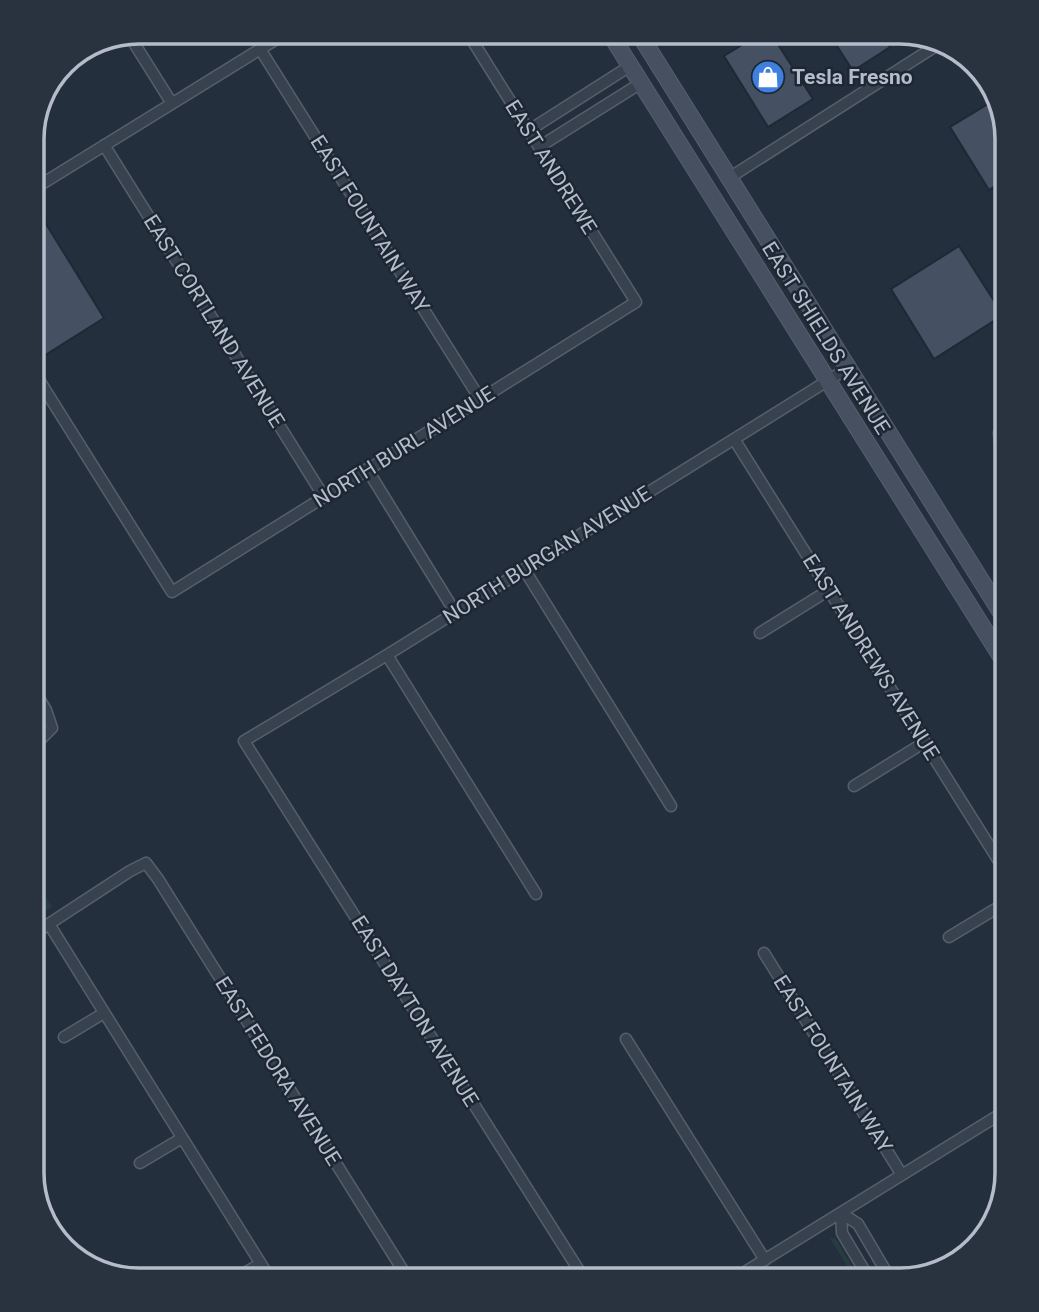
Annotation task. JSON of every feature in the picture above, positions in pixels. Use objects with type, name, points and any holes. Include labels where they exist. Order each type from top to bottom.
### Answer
[{"type":"main road","name":"EAST SHIELDS AVENUE","points":[[616,44],[995,647]]},
{"type":"main road","name":"EAST SHIELDS AVENUE","points":[[645,44],[995,603]]},
{"type":"main road","points":[[934,549],[974,593],[995,627]]},
{"type":"street","points":[[135,44],[172,102]]},
{"type":"street","points":[[44,182],[268,44]]},
{"type":"street","name":"EAST ANDREWE","points":[[474,44],[636,302]]},
{"type":"street","name":"EAST FOUNTAIN WAY","points":[[260,49],[480,399]]},
{"type":"street","points":[[729,178],[931,49]]},
{"type":"street","points":[[528,131],[630,66]]},
{"type":"street","points":[[538,147],[641,83]]},
{"type":"street","name":"EAST CORTLAND AVENUE","points":[[104,145],[324,497]]},
{"type":"street","name":"NORTH BURL AVENUE","points":[[44,388],[172,592],[636,302]]},
{"type":"street","name":"NORTH BURGAN AVENUE","points":[[244,741],[848,368]]},
{"type":"street","name":"EAST ANDREWS AVENUE","points":[[734,439],[995,855]]},
{"type":"street","points":[[367,469],[456,612]]},
{"type":"street","points":[[524,569],[671,806]]},
{"type":"street","points":[[761,633],[829,590]]},
{"type":"street","points":[[387,655],[536,894]]},
{"type":"street","points":[[44,705],[52,728],[44,735]]},
{"type":"street","name":"EAST DAYTON AVENUE","points":[[244,741],[577,1268]]},
{"type":"street","points":[[854,786],[925,742]]},
{"type":"street","name":"EAST FEDORA AVENUE","points":[[49,924],[146,863],[401,1268]]},
{"type":"street","points":[[949,937],[995,909]]},
{"type":"street","points":[[44,927],[49,924],[263,1268]]},
{"type":"street","name":"EAST FOUNTAIN WAY","points":[[764,953],[902,1175]]},
{"type":"street","points":[[64,1037],[104,1013]]},
{"type":"street","points":[[626,1039],[765,1260]]},
{"type":"street","points":[[752,1268],[995,1117]]},
{"type":"street","points":[[140,1163],[182,1138]]},
{"type":"street","points":[[841,1213],[842,1233],[863,1268]]},
{"type":"street","points":[[841,1213],[858,1224],[884,1268]]},
{"type":"street","points":[[253,1268],[260,1264]]},
{"type":"green space","points":[[44,893],[52,907],[44,912]]},
{"type":"green space","points":[[829,1237],[836,1239],[853,1268],[848,1268]]},
{"type":"building","name":"Tesla Fresno","points":[[744,44],[778,44],[813,99],[768,127],[724,56]]},
{"type":"building","points":[[836,44],[888,44],[890,47],[853,71]]},
{"type":"building","points":[[988,104],[994,126],[995,186],[989,190],[950,127]]},
{"type":"building","points":[[44,220],[104,318],[44,356]]},
{"type":"building","points":[[959,246],[995,302],[995,320],[934,359],[891,289]]},
{"type":"place","name":"Tesla Fresno","points":[[768,77]]}]
